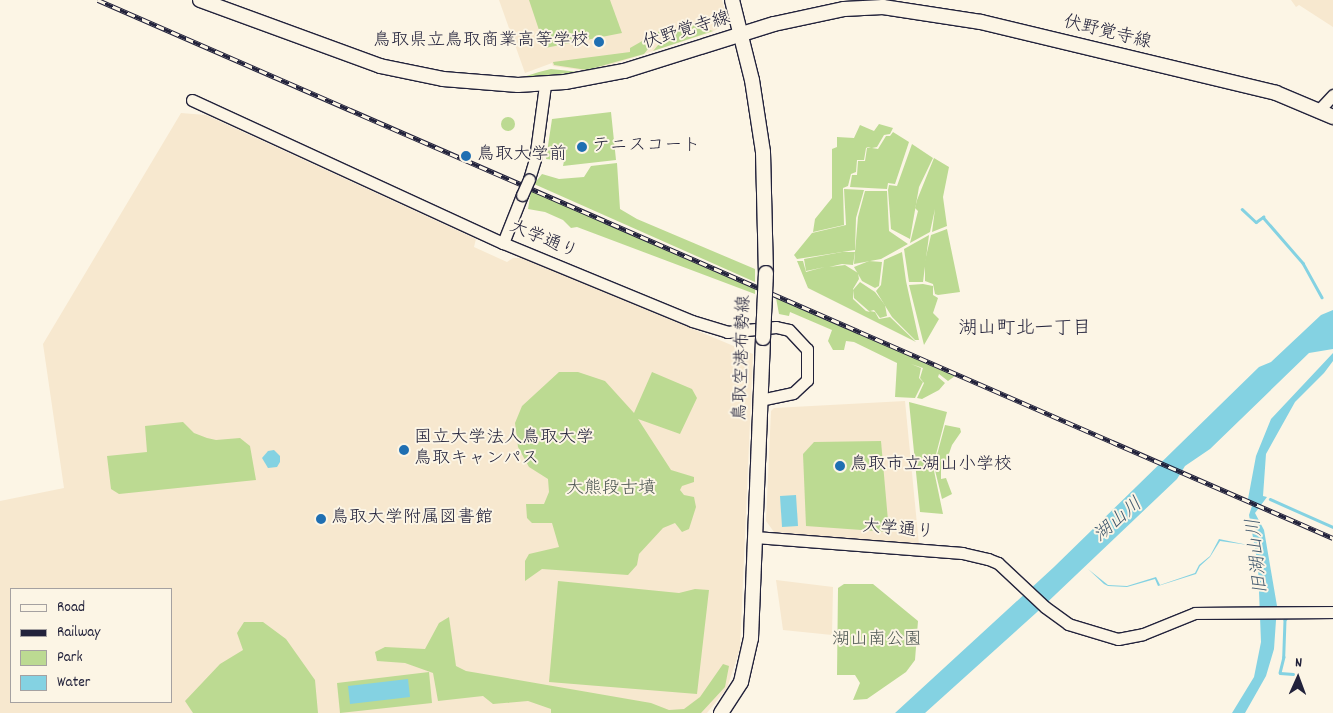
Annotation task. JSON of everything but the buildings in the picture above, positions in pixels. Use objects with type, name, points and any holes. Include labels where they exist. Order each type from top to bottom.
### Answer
[{"type":"main road","name":"伏野覚寺線","points":[[200,0],[380,66],[413,74],[486,84],[545,85],[624,71],[740,35],[844,9],[883,7],[931,12],[1276,94],[1333,117]]},
{"type":"main road","name":"鳥取空港布勢線","points":[[721,713],[741,682],[750,652],[766,273],[763,152],[752,80],[732,0]]},
{"type":"street","points":[[503,243],[529,179],[535,159],[545,85]]},
{"type":"street","points":[[1318,111],[1333,95]]},
{"type":"street","name":"大学通り","points":[[192,100],[503,243],[717,330],[789,330],[807,349],[807,380],[793,394],[761,400]]},
{"type":"street","name":"大学通り","points":[[755,537],[975,555],[998,563],[1044,606],[1076,627],[1118,639],[1143,634],[1195,613],[1333,612]]},
{"type":"shaded area","name":"鳥取県立鳥取商業高等学校","points":[[499,0],[722,0],[726,15],[719,28],[712,32],[610,65],[587,71],[553,66],[552,63],[525,73]]},
{"type":"shaded area","points":[[1291,0],[1333,0],[1333,27],[1299,5],[1296,7]]},
{"type":"shaded area","name":"国立大学法人鳥取大学 鳥取キャンパス","points":[[181,113],[206,115],[476,239],[474,247],[507,262],[513,258],[522,258],[753,354],[740,649],[727,688],[707,713],[0,713],[0,501],[64,488],[43,344]]},
{"type":"shaded area","name":"鳥取市立湖山小学校","points":[[905,401],[919,545],[774,532],[766,521],[771,411],[774,408]]},
{"type":"shaded area","points":[[776,580],[833,587],[832,635],[783,630]]},
{"type":"green space","points":[[529,0],[610,0],[622,33],[545,48]]},
{"type":"green space","points":[[689,24],[713,31],[653,51],[672,29]]},
{"type":"green space","points":[[665,28],[644,54],[587,70],[554,65],[553,62],[630,52],[630,48]]},
{"type":"green space","points":[[551,69],[579,72],[520,78],[539,72]]},
{"type":"green space","name":"テニスコート","points":[[611,112],[616,160],[563,166],[564,161],[546,159],[552,119]]},
{"type":"green space","points":[[505,117],[511,117],[515,124],[511,131],[505,131],[501,127],[501,121]]},
{"type":"green space","points":[[879,124],[893,128],[890,134],[884,135],[877,147],[872,148],[878,149],[886,136],[890,136],[893,132],[909,142],[895,184],[888,183],[887,189],[850,187],[852,175],[857,175],[858,161],[865,161],[867,148],[871,147],[866,148],[864,160],[857,160],[856,172],[851,174],[848,186],[843,188],[844,225],[813,232],[815,219],[832,198],[832,149],[837,147],[837,137],[854,138],[860,125],[874,131]]},
{"type":"green space","points":[[912,144],[933,158],[919,187],[910,239],[891,229],[888,190],[889,185],[897,186]]},
{"type":"green space","points":[[934,158],[949,167],[943,197],[947,226],[932,232],[935,209],[930,232],[910,243],[918,211],[915,208],[917,200]]},
{"type":"green space","points":[[617,163],[620,209],[637,219],[755,269],[755,282],[534,184],[542,174],[559,179],[584,177],[591,166]]},
{"type":"green space","points":[[844,189],[864,190],[856,218],[855,250],[797,259],[794,255],[812,233],[846,225]]},
{"type":"green space","points":[[531,191],[755,289],[755,294],[577,227],[571,228],[563,220],[545,212],[528,209]]},
{"type":"green space","points":[[865,191],[887,191],[889,231],[908,244],[881,259],[854,264],[858,217]]},
{"type":"green space","points":[[947,229],[960,292],[938,295],[935,294],[933,284],[925,281],[925,261],[931,235]]},
{"type":"green space","points":[[929,235],[923,282],[909,282],[904,249]]},
{"type":"green space","points":[[842,252],[855,252],[853,265],[842,264],[829,267],[845,265],[858,273],[859,279],[853,290],[860,282],[875,292],[885,305],[887,316],[880,318],[874,310],[870,311],[875,312],[879,319],[890,317],[916,342],[808,288],[797,261],[803,261],[806,272],[825,267],[806,271],[804,259]],"holes":[[[853,290],[854,298],[870,312],[866,311],[853,299]]]},
{"type":"green space","points":[[902,252],[906,281],[919,340],[915,340],[892,317],[876,291],[881,285],[884,260]]},
{"type":"green space","points":[[869,261],[882,262],[879,286],[875,288],[862,281],[854,267]]},
{"type":"green space","points":[[923,284],[933,286],[933,295],[938,298],[933,313],[939,319],[924,345],[909,285]]},
{"type":"green space","points":[[776,298],[955,376],[948,381],[939,374],[938,377],[945,383],[939,390],[922,399],[917,398],[924,383],[920,378],[923,368],[911,364],[921,368],[919,378],[923,382],[915,398],[895,397],[897,363],[854,342],[846,341],[844,350],[833,350],[828,341],[832,330],[790,312],[789,316],[779,314]]},
{"type":"green space","name":"大熊段古墳","points":[[559,372],[578,372],[605,381],[634,413],[652,372],[692,389],[697,398],[680,434],[638,419],[671,470],[694,477],[694,482],[682,486],[680,490],[684,495],[694,497],[696,507],[689,529],[682,532],[675,523],[663,528],[639,554],[637,565],[628,575],[542,569],[525,581],[525,561],[529,554],[559,547],[552,523],[532,523],[527,518],[526,504],[544,504],[549,492],[548,479],[529,467],[518,447],[515,423],[522,406]]},
{"type":"green space","points":[[909,402],[947,412],[933,466],[943,514],[920,512]]},
{"type":"green space","points":[[183,422],[194,433],[207,438],[216,440],[240,438],[250,446],[256,480],[119,494],[111,489],[107,456],[147,452],[145,426]]},
{"type":"green space","points":[[945,425],[960,428],[961,432],[952,445],[944,468],[941,469],[941,479],[946,478],[952,494],[942,499],[934,466]]},
{"type":"green space","points":[[881,441],[889,532],[806,526],[803,454],[814,442]]},
{"type":"green space","points":[[558,581],[679,593],[695,589],[709,590],[697,694],[549,682]]},
{"type":"green space","name":"湖山南公園","points":[[844,584],[873,584],[918,621],[915,660],[906,672],[867,699],[853,700],[860,683],[855,675],[837,675],[838,588]]},
{"type":"green space","points":[[449,617],[456,666],[466,671],[651,703],[669,710],[684,709],[700,697],[723,664],[729,666],[725,687],[701,713],[551,713],[551,709],[528,701],[493,704],[483,696],[438,701],[433,673],[405,663],[377,661],[375,652],[385,647],[425,649],[439,623]]},
{"type":"green space","points":[[244,622],[263,622],[286,639],[315,680],[318,713],[193,713],[185,701],[220,664],[243,650],[237,633]]},
{"type":"green space","points":[[429,672],[432,703],[340,713],[337,683]]},
{"type":"water","name":"湖山川","points":[[1333,310],[1333,349],[1309,353],[1210,449],[1185,466],[1177,479],[1036,613],[925,713],[895,713],[1054,567],[1259,367],[1271,362],[1321,315]]},
{"type":"water","name":"旧湖山川","points":[[1333,353],[1333,361],[1324,373],[1295,402],[1266,454],[1263,496],[1267,497],[1255,513],[1264,530],[1277,606],[1274,649],[1266,676],[1245,713],[1232,713],[1254,677],[1261,642],[1258,566],[1249,515],[1252,506],[1248,499],[1256,456],[1271,419]]},
{"type":"water","points":[[274,450],[280,456],[280,462],[277,467],[268,468],[262,458],[268,451]]},
{"type":"water","points":[[796,495],[798,526],[782,527],[780,496]]},
{"type":"water","points":[[1219,539],[1248,545],[1220,541],[1210,557],[1200,566],[1196,574],[1158,586],[1155,579],[1127,587],[1108,586],[1088,569],[1108,585],[1127,586],[1156,577],[1160,585],[1195,573],[1199,565],[1210,556]]},
{"type":"water","points":[[408,679],[410,697],[350,704],[348,686]]},
{"type":"waterway","points":[[1242,209],[1256,222],[1263,217],[1303,263],[1322,297]]},
{"type":"waterway","points":[[1270,499],[1333,527]]},
{"type":"waterway","points":[[1288,617],[1285,620],[1284,657],[1280,673],[1293,674]]},
{"type":"waterway","points":[[1316,618],[1333,618]]},
{"type":"railway","points":[[98,0],[1333,538]]},
{"type":"place","name":"鳥取県立鳥取商業高等学校","points":[[599,42]]},
{"type":"place","name":"テニスコート","points":[[582,147]]},
{"type":"place","name":"鳥取大学前","points":[[466,156]]},
{"type":"place","name":"国立大学法人鳥取大学 鳥取キャンパス","points":[[404,450]]},
{"type":"place","name":"鳥取市立湖山小学校","points":[[840,466]]},
{"type":"place","name":"鳥取大学附属図書館","points":[[321,519]]},
{"type":"district","name":"湖山町北一丁目","points":[[1025,330]]}]
